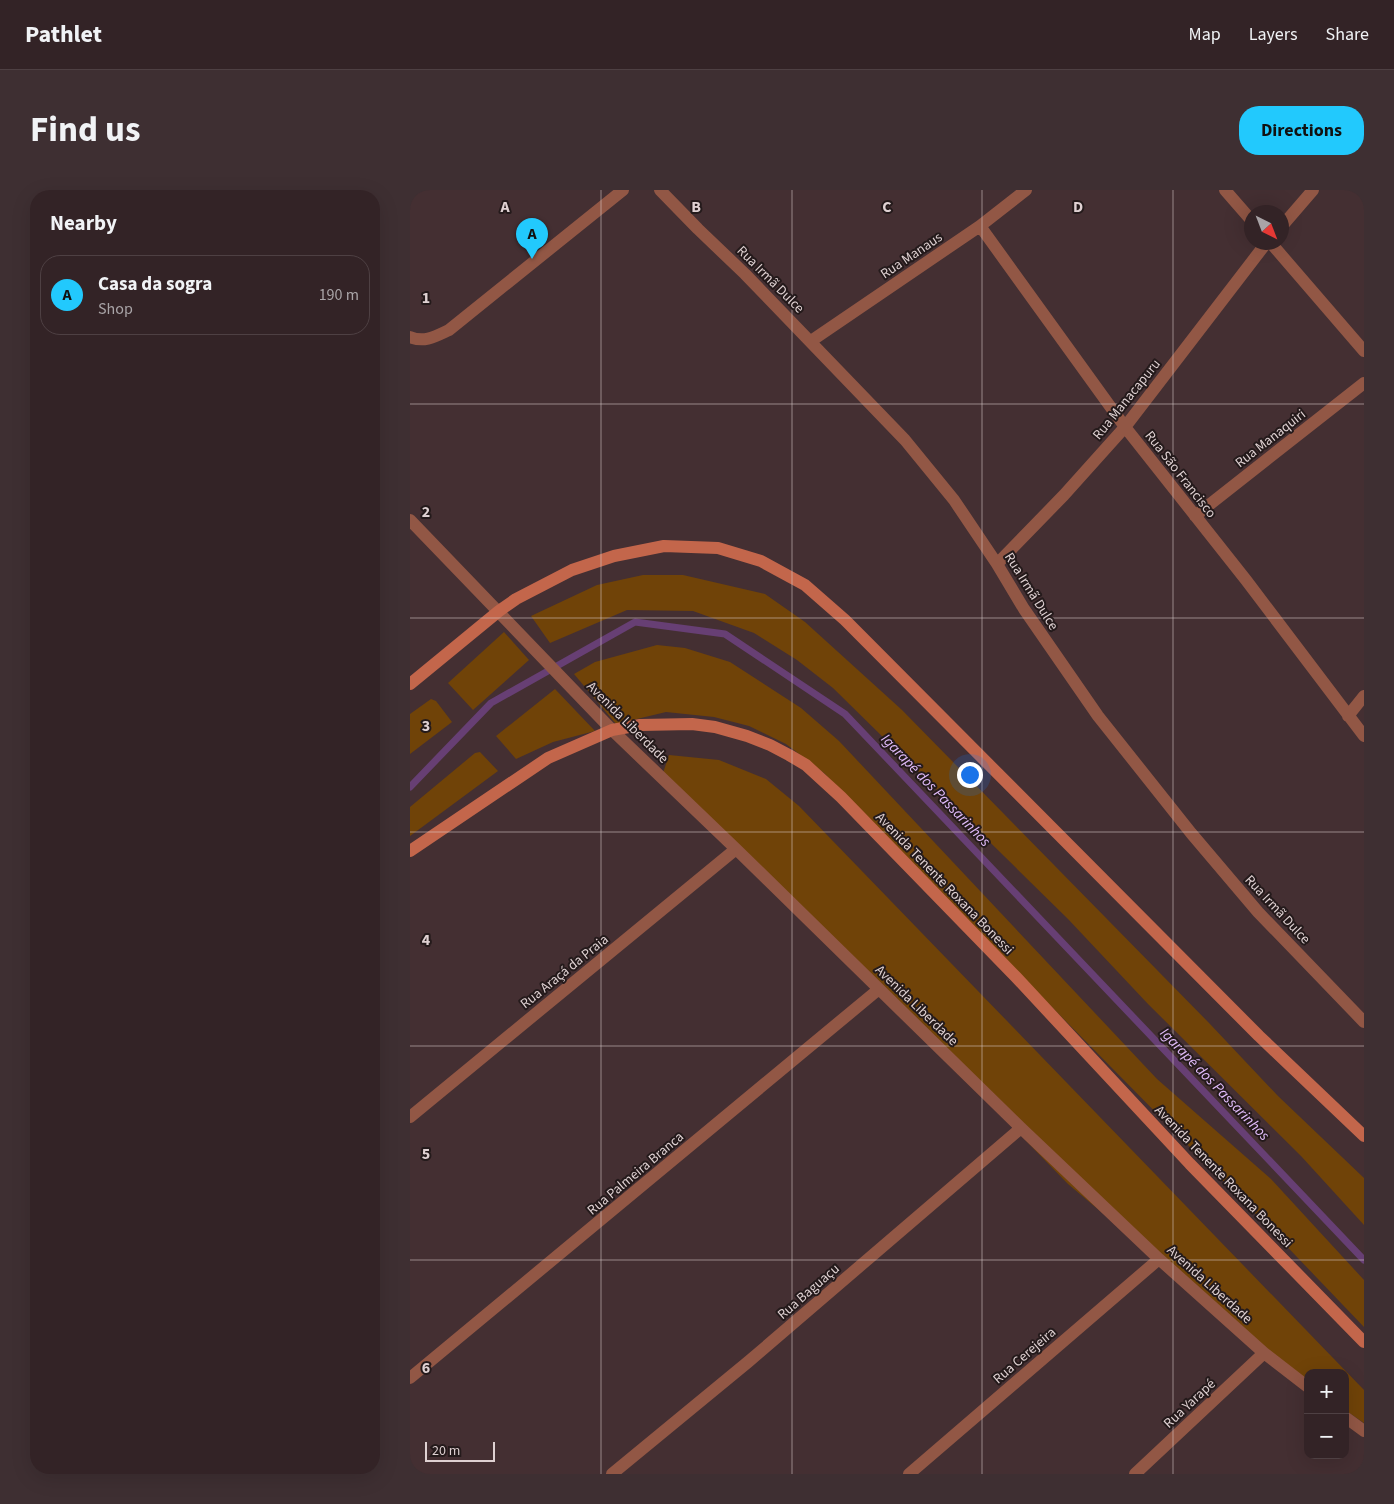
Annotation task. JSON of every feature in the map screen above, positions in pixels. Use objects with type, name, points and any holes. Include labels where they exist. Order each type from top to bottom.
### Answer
[{"type":"street","points":[[410,337],[419,341],[432,338],[449,330],[623,190]]},
{"type":"street","name":"Rua Irmã Dulce","points":[[660,190],[811,341],[905,440],[954,500],[997,564],[1024,609],[1098,716],[1184,825],[1258,912],[1364,1022]]},
{"type":"street","name":"Rua Manaus","points":[[811,341],[980,226],[1026,190]]},
{"type":"street","points":[[1225,190],[1244,212]]},
{"type":"street","points":[[1289,218],[1313,190]]},
{"type":"street","name":"Rua São Francisco","points":[[980,226],[1125,427],[1364,736]]},
{"type":"street","name":"Rua Manacapuru","points":[[997,564],[1064,496],[1125,427],[1262,250]]},
{"type":"street","points":[[1275,250],[1364,351]]},
{"type":"street","name":"Rua Manaquiri","points":[[1195,516],[1364,383]]},
{"type":"street","name":"Avenida Liberdade","points":[[410,520],[612,730],[1021,1128],[1159,1259],[1264,1353],[1304,1385]]},
{"type":"street","points":[[410,684],[516,599],[572,570],[614,556],[664,546],[718,548],[761,561],[805,585],[845,620],[1252,1029],[1364,1136]]},
{"type":"street","points":[[1348,716],[1364,696]]},
{"type":"street","name":"Avenida Tenente Roxana Bonessi","points":[[410,851],[548,758],[612,730],[640,725],[692,724],[715,728],[770,745],[806,765],[841,797],[1016,977],[1190,1164],[1364,1342]]},
{"type":"street","name":"Rua Araçá da Praia","points":[[410,1117],[736,849]]},
{"type":"street","name":"Rua Palmeira Branca","points":[[410,1378],[879,989]]},
{"type":"street","name":"Rua Baguaçu","points":[[612,1474],[748,1362],[1021,1128]]},
{"type":"street","name":"Rua Cerejeira","points":[[909,1474],[1159,1259]]},
{"type":"street","name":"Rua Yarapé","points":[[1135,1474],[1264,1353]]},
{"type":"street","points":[[1349,1420],[1364,1431]]},
{"type":"shaded area","points":[[643,575],[683,575],[765,594],[805,622],[902,710],[1210,1024],[1278,1096],[1364,1178],[1364,1225],[1301,1156],[1148,1004],[1068,919],[833,688],[797,660],[754,633],[693,611],[627,610],[550,643],[531,616],[597,585]]},
{"type":"shaded area","points":[[504,632],[529,660],[473,710],[448,683]]},
{"type":"shaded area","points":[[657,645],[685,648],[730,662],[801,708],[839,741],[1157,1079],[1271,1179],[1364,1280],[1364,1327],[824,773],[786,744],[749,726],[714,717],[666,712],[616,724],[574,674],[595,662]]},
{"type":"shaded area","points":[[555,689],[595,731],[553,742],[516,759],[496,736]]},
{"type":"shaded area","points":[[431,699],[436,701],[452,722],[410,754],[410,714]]},
{"type":"shaded area","points":[[480,752],[498,771],[410,836],[410,807],[475,753]]},
{"type":"shaded area","points":[[669,755],[719,760],[766,779],[799,806],[1344,1369],[1304,1369],[1304,1379],[1270,1354],[1068,1184],[761,868],[663,773]]},
{"type":"shaded area","points":[[1349,1374],[1364,1390],[1364,1423],[1349,1413]]},
{"type":"waterway","name":"Igarapé dos Passarinhos","points":[[410,787],[491,703],[635,622],[725,634],[845,714],[1364,1260]]},
{"type":"place","name":"Casa da sogra","points":[[532,259]]}]
